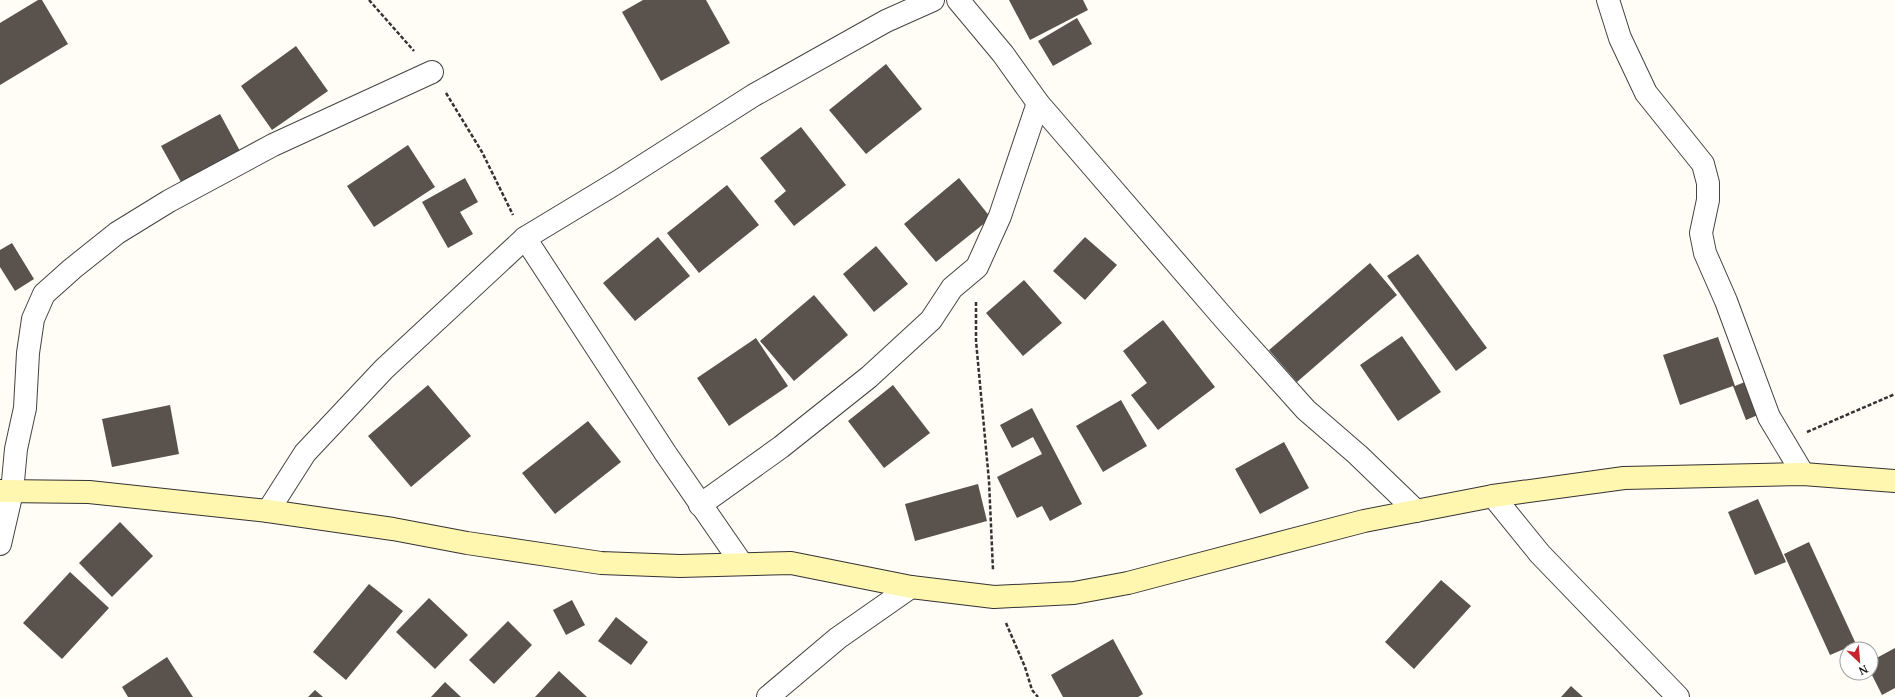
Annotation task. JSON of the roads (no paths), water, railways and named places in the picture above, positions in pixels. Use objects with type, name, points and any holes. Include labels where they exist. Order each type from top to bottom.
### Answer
[{"type":"street","points":[[268,511],[305,453],[384,369],[525,238],[616,183],[754,95],[886,21],[933,0]]},
{"type":"street","points":[[958,0],[1003,54],[1038,103],[1228,323],[1306,410],[1358,455],[1416,511]]},
{"type":"street","points":[[1608,0],[1620,38],[1646,93],[1703,164],[1708,183],[1708,200],[1701,233],[1705,253],[1726,301],[1761,399],[1769,417],[1803,474]]},
{"type":"street","points":[[0,544],[6,492],[25,408],[28,353],[33,319],[44,294],[72,268],[117,233],[169,201],[273,146],[432,72]]},
{"type":"street","points":[[700,505],[781,447],[869,377],[932,320],[952,288],[977,267],[1000,216],[1038,103]]},
{"type":"street","points":[[525,238],[700,505],[742,564]]},
{"type":"street","points":[[6,492],[89,492],[268,511],[393,529],[467,543],[601,563],[680,566],[791,563],[911,587],[994,597],[1074,593],[1128,583],[1364,521],[1493,496],[1624,478],[1803,474],[1895,481]]},
{"type":"street","points":[[1493,496],[1540,554],[1678,697]]},
{"type":"street","points":[[768,697],[838,638],[911,587]]}]
